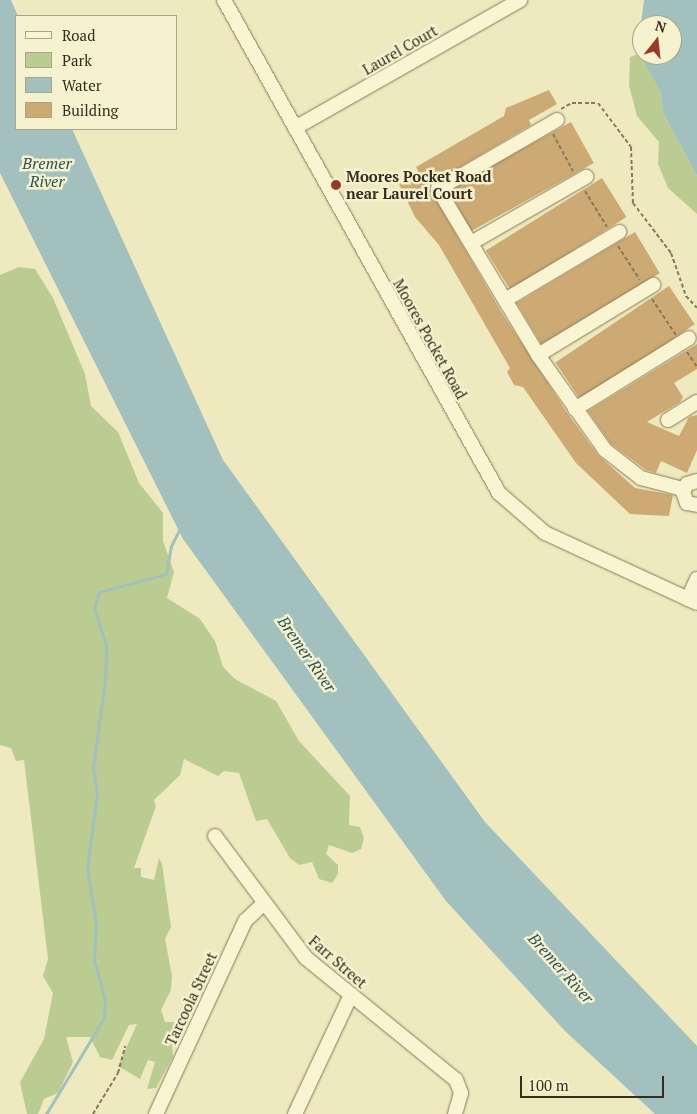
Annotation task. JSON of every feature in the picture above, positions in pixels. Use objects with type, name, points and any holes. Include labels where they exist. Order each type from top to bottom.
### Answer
[{"type":"street","name":"Moores Pocket Road","points":[[224,0],[499,494],[545,533],[692,601]]},
{"type":"street","name":"Laurel Court","points":[[295,128],[520,0]]},
{"type":"street","points":[[553,123],[438,189],[538,355],[605,450],[628,470],[647,480],[684,488],[697,481]]},
{"type":"street","points":[[471,244],[582,179]]},
{"type":"street","points":[[505,300],[616,234]]},
{"type":"street","points":[[538,355],[649,288]]},
{"type":"street","points":[[576,409],[684,341]]},
{"type":"street","points":[[668,420],[697,402]]},
{"type":"street","points":[[684,488],[686,501],[697,506]]},
{"type":"street","points":[[692,601],[697,579]]},
{"type":"street","name":"Farr Street","points":[[215,836],[263,904],[306,958],[456,1080],[461,1093],[455,1114]]},
{"type":"street","name":"Tarcoola Street","points":[[156,1114],[245,921],[263,904]]},
{"type":"street","points":[[295,1114],[351,995]]},
{"type":"path","points":[[697,308],[686,296],[671,253],[635,207],[632,150],[604,109],[595,102],[572,103],[561,109],[553,123],[582,179],[684,341],[697,367]]},
{"type":"path","points":[[94,1114],[118,1072],[125,1046]]},
{"type":"green space","points":[[632,56],[632,65],[647,65],[660,91],[664,115],[697,176],[697,214],[668,188],[658,164],[659,142],[637,116],[629,85],[630,57]]},
{"type":"green space","points":[[19,267],[35,269],[53,298],[85,374],[91,406],[118,432],[139,483],[163,513],[163,541],[174,572],[167,598],[200,619],[215,641],[223,667],[235,679],[276,701],[299,741],[350,796],[349,825],[360,827],[364,838],[361,849],[352,853],[329,845],[326,854],[338,865],[338,874],[332,883],[319,879],[312,862],[299,865],[290,858],[267,819],[256,821],[239,773],[224,771],[218,776],[184,759],[180,775],[154,800],[156,806],[134,868],[141,868],[141,877],[154,880],[159,858],[162,864],[171,927],[165,939],[172,976],[171,990],[161,1010],[165,1022],[179,1022],[183,1032],[177,1038],[168,1033],[164,1041],[172,1042],[173,1057],[156,1088],[147,1089],[155,1062],[148,1060],[140,1079],[118,1066],[137,1024],[129,1025],[112,1060],[100,1057],[90,1037],[66,1037],[73,1062],[58,1093],[44,1099],[38,1114],[27,1114],[20,1082],[44,1039],[53,993],[43,976],[48,959],[24,760],[16,761],[11,748],[0,745],[0,275]]},
{"type":"water","name":"Bremer River","points":[[0,0],[11,0],[18,15],[15,15],[15,130],[72,130],[223,460],[485,822],[697,1046],[697,1114],[655,1114],[565,1031],[446,901],[183,539],[0,173]]},
{"type":"water","points":[[644,0],[697,0],[697,176],[664,115],[660,91],[646,65],[682,65],[682,15],[642,15]]},
{"type":"building","points":[[549,90],[557,104],[529,120],[531,125],[428,186],[502,313],[568,414],[598,455],[635,488],[673,495],[669,516],[630,514],[576,463],[523,387],[514,385],[507,372],[510,368],[439,245],[415,217],[399,184],[418,171],[416,167],[504,116],[506,108]]},
{"type":"building","points":[[571,122],[594,163],[471,231],[449,190]]},
{"type":"building","points":[[602,178],[626,217],[510,290],[486,251]]},
{"type":"building","points":[[635,232],[660,273],[541,344],[517,303]]},
{"type":"building","points":[[669,286],[695,324],[581,401],[555,363]]},
{"type":"building","points":[[697,344],[697,369],[674,383],[683,397],[680,402],[647,422],[679,436],[689,417],[697,415],[697,450],[687,473],[661,461],[656,473],[646,470],[611,444],[588,411]]},
{"type":"waterway","points":[[46,1114],[104,1018],[105,1000],[94,960],[96,923],[87,868],[97,794],[93,768],[105,680],[106,645],[94,609],[99,592],[166,574],[171,546],[180,528]]},
{"type":"place","name":"Moores Pocket Road near Laurel Court","points":[[336,185]]}]
